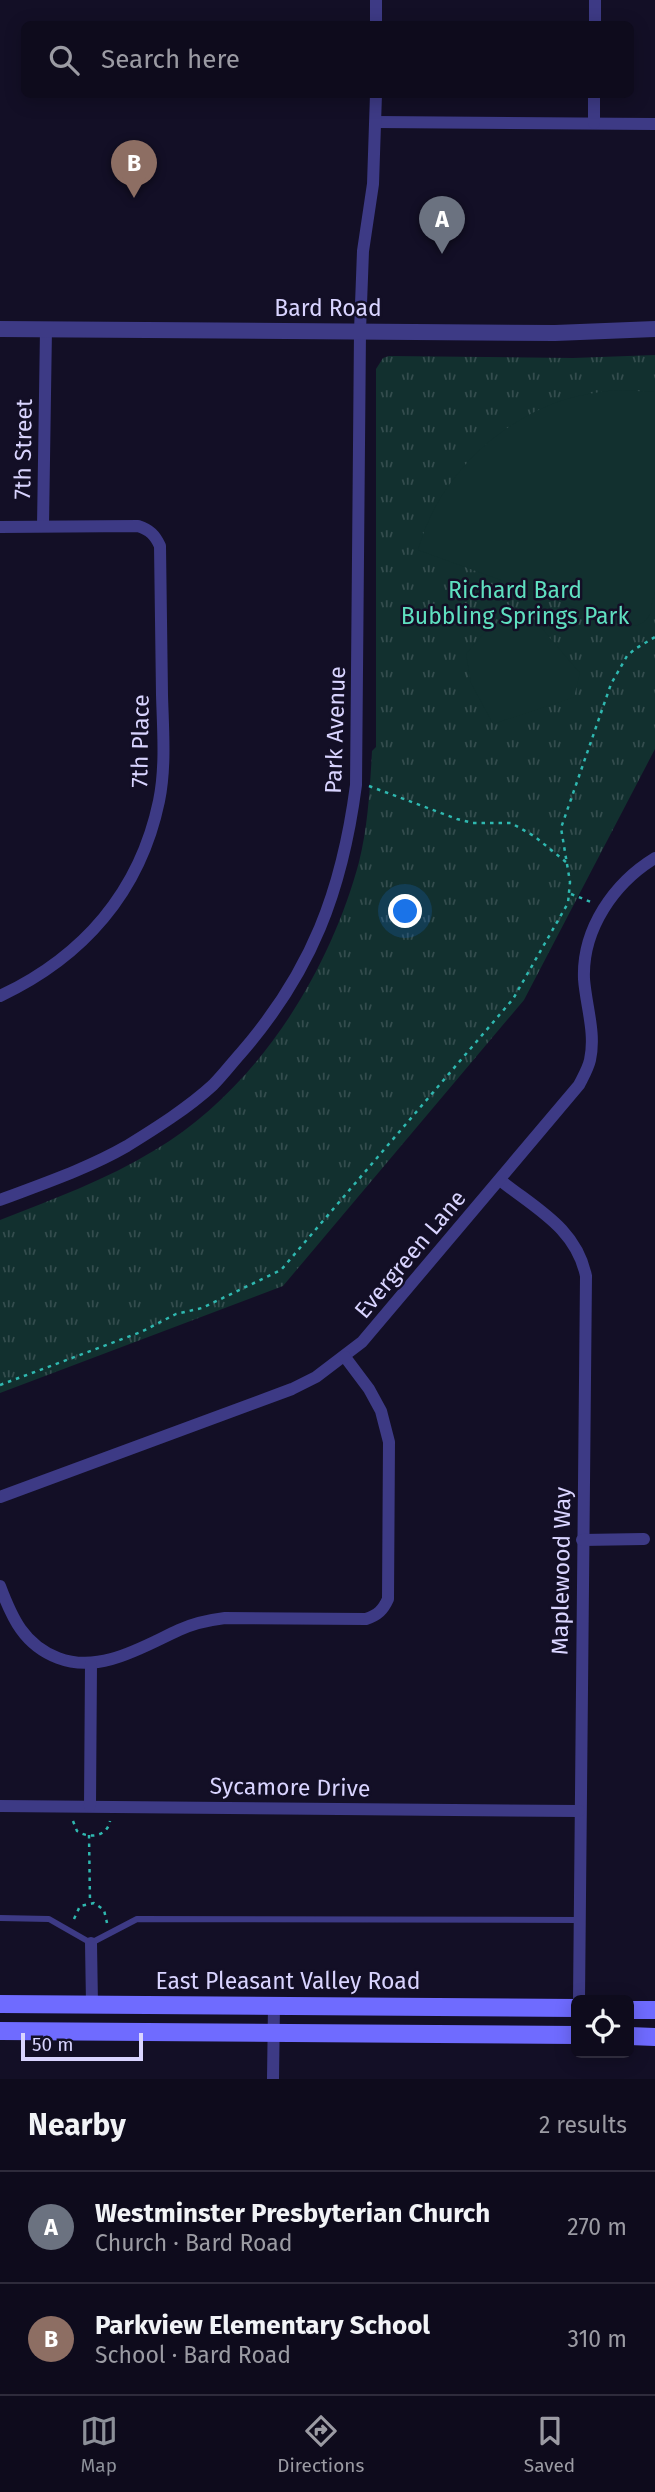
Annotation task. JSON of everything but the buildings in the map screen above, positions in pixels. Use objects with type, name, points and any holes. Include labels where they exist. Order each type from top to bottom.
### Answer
[{"type":"main road","name":"East Pleasant Valley Road","points":[[0,2004],[571,2008]]},
{"type":"main road","points":[[634,2010],[655,2010]]},
{"type":"main road","points":[[0,2031],[571,2035]]},
{"type":"main road","points":[[634,2036],[655,2037]]},
{"type":"street","points":[[376,0],[376,21]]},
{"type":"street","points":[[595,0],[595,21]]},
{"type":"street","name":"Park Avenue","points":[[0,1200],[77,1170],[124,1147],[165,1121],[213,1085],[264,1027],[298,976],[324,923],[341,868],[356,785],[360,331],[363,251],[373,184],[376,98]]},
{"type":"street","points":[[594,98],[594,123]]},
{"type":"street","points":[[376,122],[655,124]]},
{"type":"street","name":"Bard Road","points":[[0,328],[555,333],[655,329]]},
{"type":"street","name":"7th Street","points":[[0,527],[43,527],[46,329]]},
{"type":"street","name":"7th Place","points":[[0,996],[41,975],[74,951],[113,907],[131,879],[152,828],[159,800],[163,762],[160,546],[156,537],[148,530],[138,527],[43,527]]},
{"type":"street","name":"Evergreen Lane","points":[[0,1497],[292,1389],[316,1377],[362,1342],[579,1086],[590,1061],[592,1035],[584,978],[591,935],[603,908],[627,878],[655,858]]},
{"type":"street","name":"Maplewood Way","points":[[500,1180],[566,1232],[583,1260],[586,1276],[579,1995]]},
{"type":"street","points":[[0,1586],[15,1621],[32,1643],[66,1661],[91,1664],[131,1652],[180,1629],[205,1621],[225,1618],[366,1619],[376,1616],[388,1599],[389,1442],[381,1411],[369,1389],[345,1357]]},
{"type":"street","points":[[582,1540],[644,1539]]},
{"type":"street","points":[[90,1806],[91,1664]]},
{"type":"street","name":"Sycamore Drive","points":[[0,1806],[579,1811]]},
{"type":"street","points":[[91,1943],[92,2004]]},
{"type":"street","points":[[273,2079],[274,2005]]},
{"type":"lane","points":[[0,1919],[49,1919],[91,1943],[137,1919],[580,1920]]},
{"type":"path","points":[[0,1385],[141,1332],[176,1314],[202,1308],[281,1270],[513,999],[568,903],[570,893],[560,835],[562,822],[611,684],[627,656],[655,637]]},
{"type":"path","points":[[356,785],[371,786],[473,823],[511,822],[534,836],[566,862]]},
{"type":"path","points":[[570,893],[603,908]]},
{"type":"path","points":[[73,1821],[77,1831],[89,1835],[103,1834],[110,1821]]},
{"type":"path","points":[[89,1835],[90,1903]]},
{"type":"path","points":[[72,1933],[76,1911],[80,1906],[90,1903],[99,1905],[104,1910],[108,1935]]},
{"type":"green space","name":"Richard Bard Bubbling Springs Park","points":[[655,355],[655,749],[524,1000],[283,1286],[0,1393],[0,1220],[136,1161],[192,1125],[225,1095],[256,1062],[284,1026],[329,946],[346,904],[362,848],[372,751],[376,747],[376,369],[383,358],[389,356],[573,358]]},
{"type":"green space","points":[[616,390],[655,392],[655,592],[650,614],[642,623],[632,626],[620,624],[418,550],[436,505],[464,466],[482,448],[521,419],[552,404]]},
{"type":"green space","points":[[527,611],[580,673],[574,697],[493,724],[471,683],[466,654],[492,626]]},
{"type":"place","name":"Parkview Elementary School","points":[[134,198]]},
{"type":"place","name":"Westminster Presbyterian Church","points":[[442,254]]}]
